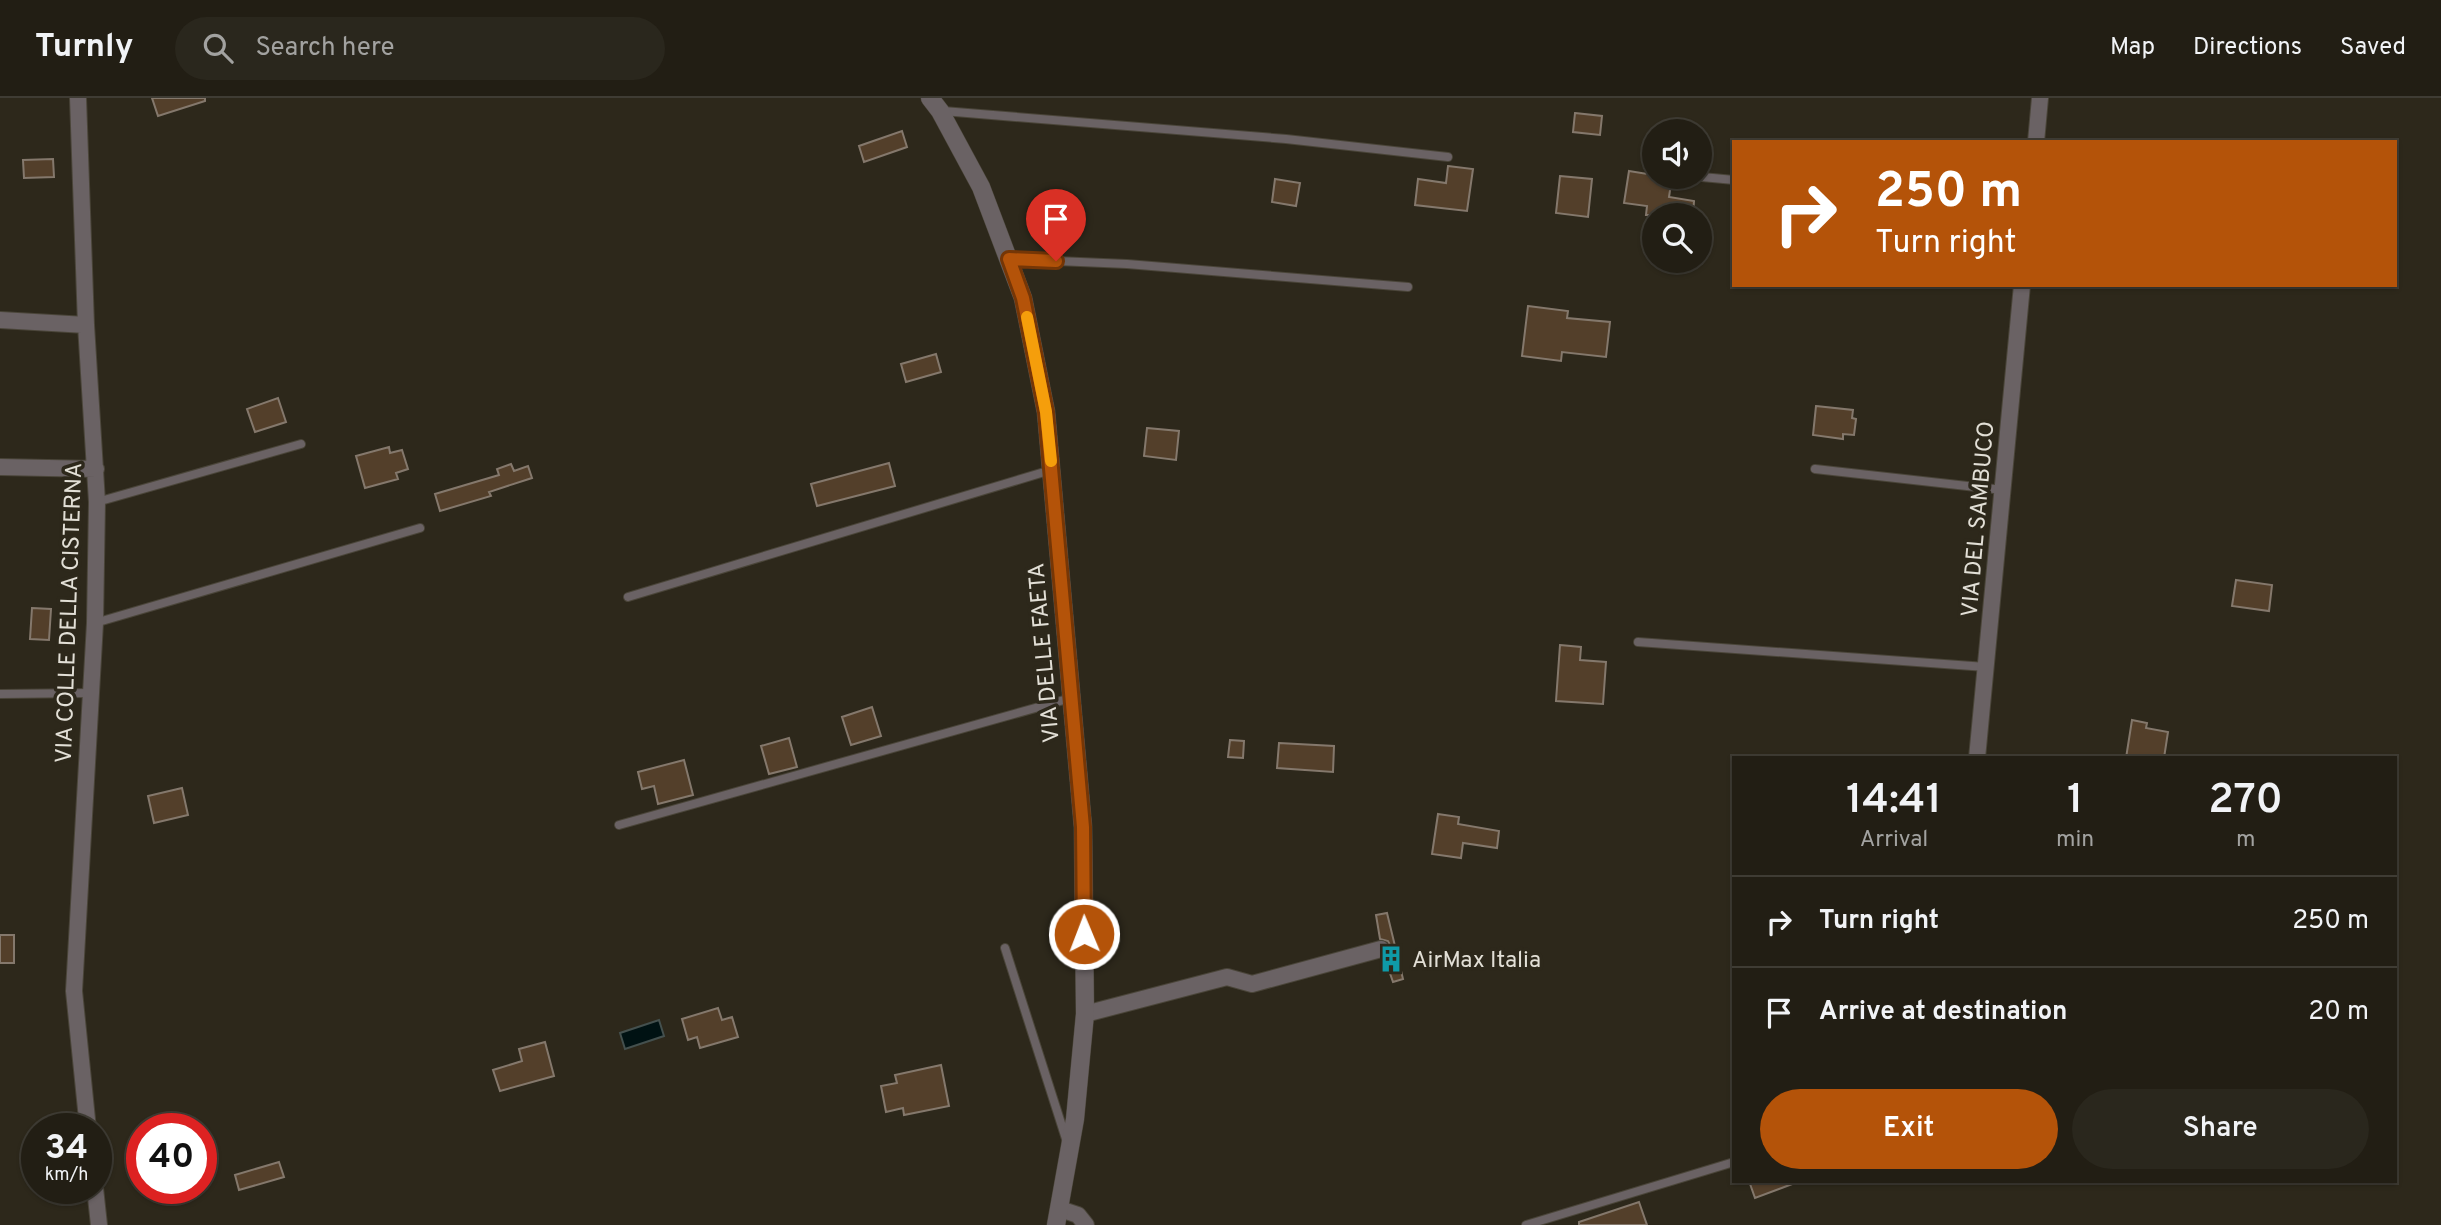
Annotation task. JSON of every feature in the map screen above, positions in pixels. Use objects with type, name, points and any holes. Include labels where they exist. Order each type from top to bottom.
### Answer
[{"type":"street","name":"VIA COLLE DELLA CISTERNA","points":[[78,98],[86,325],[97,502],[95,623],[74,991],[86,1113]]},
{"type":"street","points":[[2036,140],[2040,98]]},
{"type":"street","name":"VIA DELLE FAETA","points":[[935,104],[981,187],[1009,259],[1026,310],[1046,412],[1083,827],[1085,1014],[1075,1119],[1058,1217]]},
{"type":"street","name":"VIA DEL SAMBUCO","points":[[1977,756],[2022,287]]},
{"type":"street","points":[[0,320],[86,325]]},
{"type":"street","points":[[0,467],[96,469]]},
{"type":"street","points":[[1085,1014],[1227,977],[1252,984],[1381,949]]},
{"type":"street","points":[[97,1204],[99,1225]]},
{"type":"street","points":[[1058,1217],[1078,1215],[1086,1225]]},
{"type":"lane","points":[[935,104],[1448,157]]},
{"type":"lane","points":[[1712,178],[1732,180]]},
{"type":"lane","points":[[1009,259],[1127,264],[1408,287]]},
{"type":"lane","points":[[97,502],[301,444]]},
{"type":"lane","points":[[1815,469],[2003,490]]},
{"type":"lane","points":[[628,597],[1052,470]]},
{"type":"lane","points":[[95,623],[420,528]]},
{"type":"lane","points":[[1638,642],[1986,667]]},
{"type":"lane","points":[[0,694],[91,693]]},
{"type":"lane","points":[[619,825],[1072,698]]},
{"type":"lane","points":[[1005,948],[1070,1153]]},
{"type":"lane","points":[[1526,1225],[1732,1163]]},
{"type":"shaded area","points":[[659,1020],[664,1036],[625,1049],[620,1033]]},
{"type":"building","points":[[152,98],[205,98],[205,101],[158,116]]},
{"type":"building","points":[[1575,113],[1602,116],[1600,135],[1573,132]]},
{"type":"building","points":[[902,131],[907,147],[864,162],[859,146]]},
{"type":"building","points":[[53,159],[54,177],[24,178],[23,160]]},
{"type":"building","points":[[1448,166],[1473,169],[1467,211],[1415,205],[1418,179],[1446,183]]},
{"type":"building","points":[[1629,171],[1642,173],[1642,189],[1670,189],[1669,197],[1694,201],[1642,203],[1642,205],[1624,203]]},
{"type":"building","points":[[1560,176],[1592,179],[1588,217],[1556,213]]},
{"type":"building","points":[[1275,179],[1300,183],[1296,206],[1272,202]]},
{"type":"building","points":[[1528,306],[1568,311],[1567,318],[1610,322],[1606,357],[1562,352],[1561,361],[1522,356]]},
{"type":"building","points":[[936,354],[941,372],[906,382],[901,364]]},
{"type":"building","points":[[278,398],[286,422],[255,432],[247,409]]},
{"type":"building","points":[[1816,406],[1853,410],[1852,418],[1856,419],[1854,435],[1843,434],[1843,439],[1813,435]]},
{"type":"building","points":[[1147,428],[1179,431],[1176,460],[1144,456]]},
{"type":"building","points":[[389,447],[390,453],[402,450],[408,469],[396,473],[398,479],[365,488],[356,456]]},
{"type":"building","points":[[889,463],[895,486],[817,506],[811,484]]},
{"type":"building","points":[[511,464],[514,471],[528,466],[532,478],[489,492],[491,496],[440,511],[435,494],[499,475],[497,469]]},
{"type":"building","points":[[2236,580],[2272,585],[2269,611],[2232,606]]},
{"type":"building","points":[[32,608],[51,609],[49,640],[30,639]]},
{"type":"building","points":[[1560,645],[1581,647],[1580,660],[1606,662],[1603,704],[1556,701]]},
{"type":"building","points":[[872,707],[881,736],[851,745],[842,717]]},
{"type":"building","points":[[2132,720],[2147,723],[2146,728],[2168,732],[2164,756],[2126,756]]},
{"type":"building","points":[[789,738],[797,767],[769,774],[761,746]]},
{"type":"building","points":[[1230,740],[1244,741],[1243,758],[1228,757]]},
{"type":"building","points":[[1279,743],[1334,746],[1333,772],[1277,768]]},
{"type":"building","points":[[684,760],[693,795],[658,804],[654,786],[642,789],[638,772]]},
{"type":"building","points":[[182,788],[188,815],[154,823],[148,796]]},
{"type":"building","points":[[1438,814],[1459,817],[1458,824],[1499,831],[1497,848],[1463,843],[1461,858],[1432,854]]},
{"type":"building","points":[[1387,913],[1403,979],[1393,982],[1385,959],[1391,952],[1391,947],[1388,941],[1380,939],[1376,915]]},
{"type":"building","points":[[0,935],[14,935],[14,963],[0,963]]},
{"type":"building","points":[[718,1008],[722,1020],[732,1017],[738,1037],[700,1048],[697,1037],[688,1040],[682,1019]]},
{"type":"building","points":[[545,1042],[554,1076],[500,1091],[493,1070],[522,1061],[519,1049]]},
{"type":"building","points":[[941,1065],[949,1106],[904,1115],[903,1108],[886,1112],[881,1086],[897,1083],[895,1075]]},
{"type":"building","points":[[279,1162],[284,1177],[239,1190],[235,1175]]},
{"type":"building","points":[[1750,1183],[1795,1183],[1755,1198]]},
{"type":"building","points":[[1639,1202],[1647,1225],[1579,1225],[1579,1222]]},
{"type":"slow traffic","points":[[1027,317],[1046,412],[1051,461]]},
{"type":"place","name":"AirMax Italia","points":[[1391,959]]},
{"type":"route","points":[[1056,261],[1009,259],[1023,298],[1046,412],[1083,827],[1084,934]]}]
